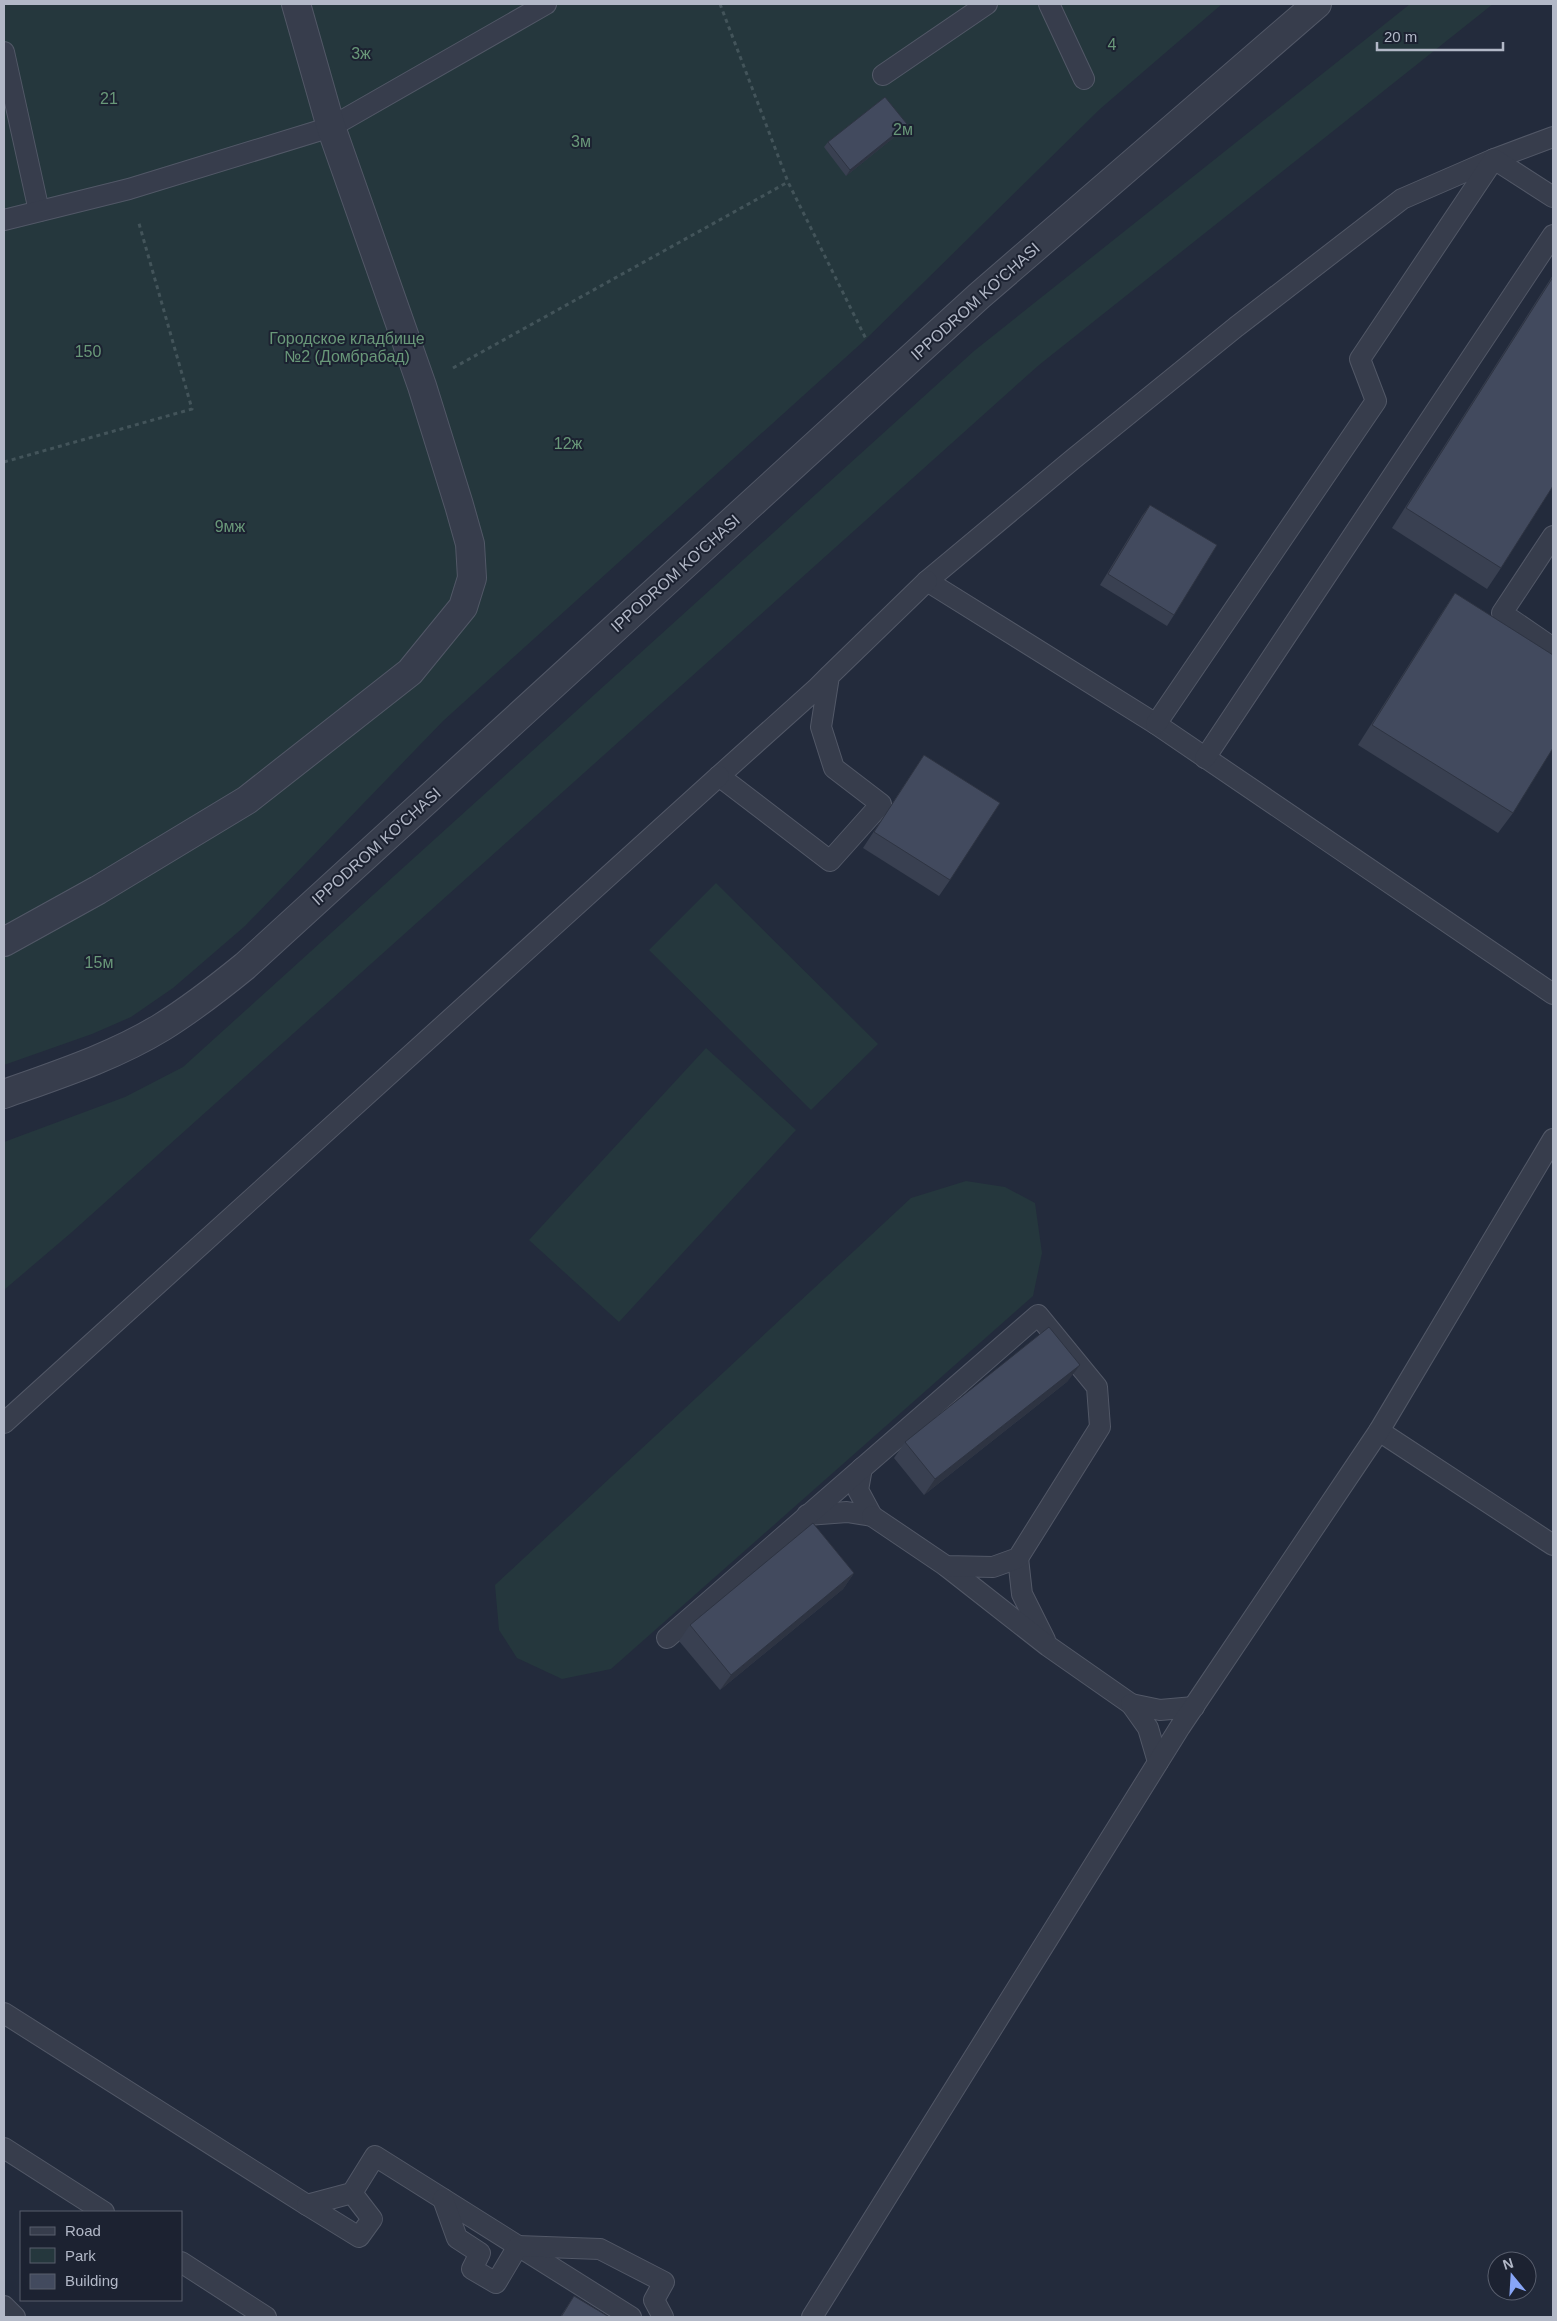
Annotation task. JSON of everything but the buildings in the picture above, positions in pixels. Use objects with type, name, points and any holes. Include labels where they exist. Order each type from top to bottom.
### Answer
[{"type":"street","points":[[4,942],[98,890],[247,800],[410,672],[463,607],[472,578],[470,544],[422,386],[331,127],[296,4]]},
{"type":"street","name":"IPPODROM KO'CHASI","points":[[4,1094],[89,1063],[160,1028],[205,998],[245,966],[979,296],[1317,4]]},
{"type":"lane","points":[[4,220],[129,189],[331,127],[546,4]]},
{"type":"lane","points":[[883,75],[987,4]]},
{"type":"lane","points":[[1049,4],[1084,79]]},
{"type":"lane","points":[[4,52],[39,211]]},
{"type":"lane","points":[[4,1422],[720,776],[829,676],[928,581],[1109,430],[1402,199],[1494,159],[1545,140],[1553,129]]},
{"type":"lane","points":[[1494,159],[1553,197]]},
{"type":"lane","points":[[1156,724],[1376,402],[1360,359],[1494,159]]},
{"type":"lane","points":[[1205,758],[1553,234]]},
{"type":"lane","points":[[1553,536],[1502,613],[1553,648]]},
{"type":"lane","points":[[928,581],[1156,724],[1553,994]]},
{"type":"lane","points":[[720,776],[830,861],[881,804],[834,768],[821,727],[829,676]]},
{"type":"lane","points":[[812,2317],[1158,1762],[1379,1431],[1553,1139]]},
{"type":"lane","points":[[667,1638],[1038,1314],[1097,1387],[1100,1427],[1018,1558],[993,1567],[946,1566]]},
{"type":"lane","points":[[1379,1431],[1553,1545]]},
{"type":"lane","points":[[862,1468],[858,1490],[872,1516]]},
{"type":"lane","points":[[807,1516],[847,1512],[872,1516],[946,1566],[1048,1646],[1131,1704],[1148,1728],[1158,1762]]},
{"type":"lane","points":[[1018,1558],[1022,1594],[1048,1646]]},
{"type":"lane","points":[[1131,1704],[1160,1710],[1194,1707]]},
{"type":"lane","points":[[4,2012],[359,2237],[372,2219],[352,2193]]},
{"type":"lane","points":[[4,2148],[102,2211]]},
{"type":"lane","points":[[307,2205],[352,2193],[375,2156],[631,2317]]},
{"type":"lane","points":[[443,2199],[458,2238],[480,2253],[472,2269],[496,2283],[518,2246]]},
{"type":"lane","points":[[518,2246],[600,2249],[664,2282],[654,2300],[663,2317]]},
{"type":"lane","points":[[182,2263],[266,2317]]},
{"type":"lane","points":[[4,2306],[15,2317]]},
{"type":"path","points":[[720,4],[788,182],[866,340]]},
{"type":"path","points":[[422,386],[788,182]]},
{"type":"path","points":[[4,462],[192,409],[129,189]]},
{"type":"green space","name":"Городское кладбище №2 (Домбрабад)","points":[[4,4],[1222,4],[1100,109],[866,339],[443,721],[245,926],[173,988],[131,1017],[92,1034],[4,1065]]},
{"type":"green space","points":[[1410,4],[1493,4],[1039,365],[72,1232],[4,1290],[4,1142],[125,1097],[183,1067],[974,351]]},
{"type":"green space","points":[[716,883],[878,1044],[811,1110],[649,950]]},
{"type":"green space","points":[[706,1048],[796,1130],[619,1322],[529,1240]]},
{"type":"green space","points":[[966,1181],[1005,1187],[1035,1203],[1042,1253],[1033,1296],[611,1669],[562,1679],[517,1658],[499,1630],[495,1585],[911,1198]]},
{"type":"park label","name":"4","points":[[1112,44]]},
{"type":"park label","name":"3ж","points":[[361,53]]},
{"type":"park label","name":"21","points":[[109,98]]},
{"type":"park label","name":"2м","points":[[903,129]]},
{"type":"park label","name":"3м","points":[[581,141]]},
{"type":"park label","name":"150","points":[[88,351]]},
{"type":"park label","name":"12ж","points":[[568,443]]},
{"type":"park label","name":"9мж","points":[[230,526]]},
{"type":"park label","name":"15м","points":[[99,962]]}]
